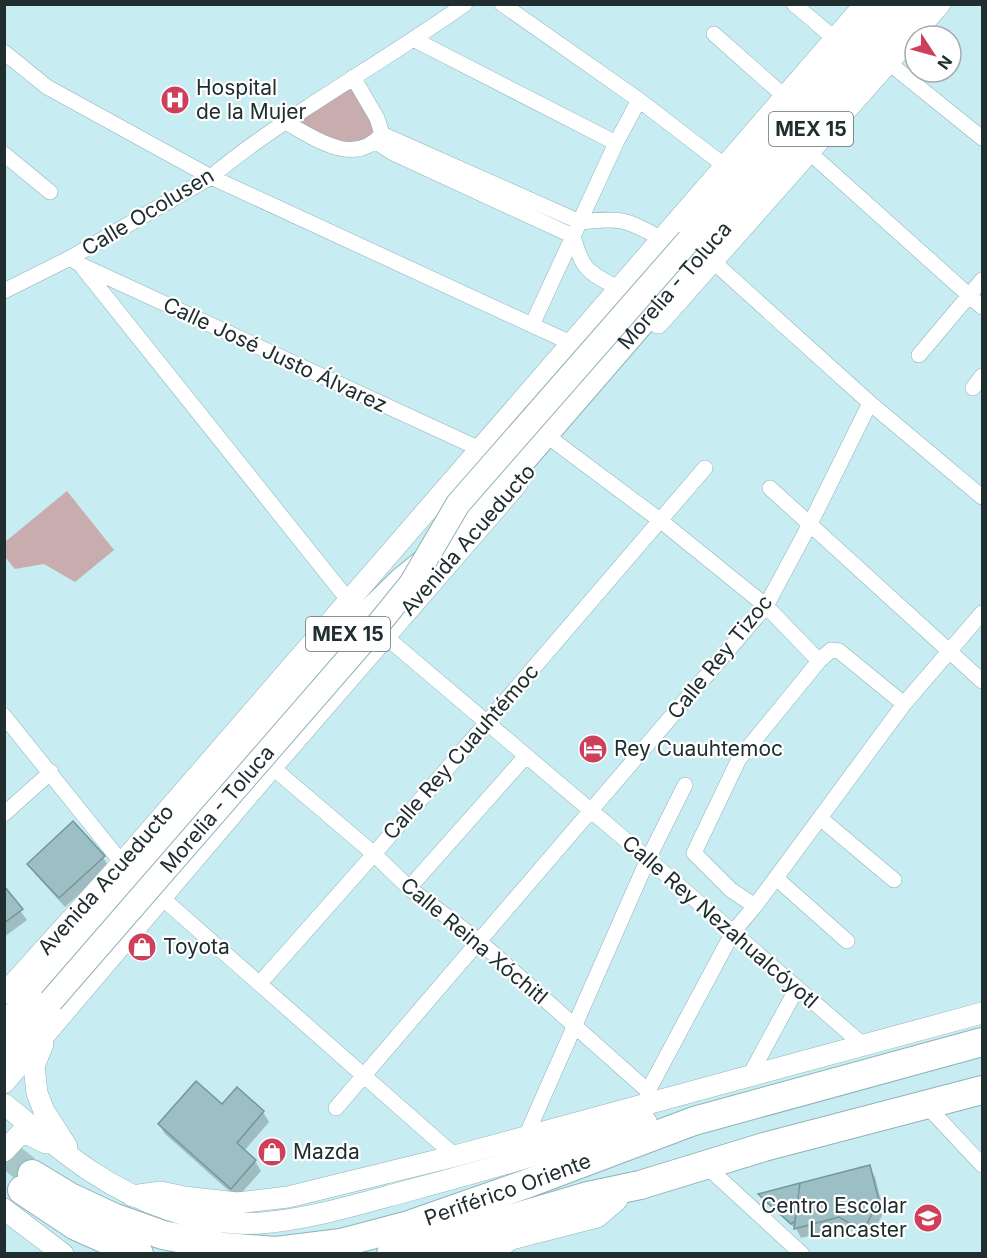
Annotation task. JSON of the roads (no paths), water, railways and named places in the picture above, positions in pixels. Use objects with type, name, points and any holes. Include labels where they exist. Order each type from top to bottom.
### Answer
[{"type":"highway","name":"Periférico Oriente","points":[[12,1200],[70,1197],[115,1218],[164,1235],[224,1247],[276,1251],[341,1243],[409,1225],[694,1121],[982,1042]]},
{"type":"highway","name":"Periférico Oriente","points":[[391,1254],[588,1196],[628,1192],[764,1147],[982,1090]]},
{"type":"highway","points":[[12,1200],[139,1254]]},
{"type":"main road","name":"Morelia - Toluca","points":[[6,1069],[411,584],[458,504],[688,244],[893,4]]},
{"type":"main road","name":"Morelia - Toluca","points":[[4,1026],[361,619],[402,579],[439,549],[512,474],[688,244],[918,4]]},
{"type":"main road","points":[[12,1200],[84,1244],[106,1254]]},
{"type":"street","name":"Calle Ocolusen","points":[[4,291],[76,262],[211,177],[285,122],[415,40],[465,4]]},
{"type":"street","points":[[502,4],[639,100],[724,166]]},
{"type":"street","points":[[794,4],[835,39]]},
{"type":"street","name":"Avenida Acueducto","points":[[79,1165],[44,1111],[37,1093],[34,1066],[62,1001],[161,897],[554,441],[688,244],[724,166],[865,4]]},
{"type":"street","name":"Avenida Acueducto","points":[[4,994],[122,863],[619,289],[688,244],[809,152],[940,4]]},
{"type":"street","points":[[714,34],[785,97]]},
{"type":"street","points":[[415,40],[616,143]]},
{"type":"street","points":[[4,52],[47,87],[211,177],[573,344]]},
{"type":"street","points":[[889,63],[982,138]]},
{"type":"street","points":[[353,77],[377,118],[379,138],[393,153],[577,229],[609,218],[637,224],[688,244],[982,497]]},
{"type":"street","points":[[532,325],[616,143],[639,100]]},
{"type":"street","points":[[285,122],[330,146],[342,149],[364,148],[379,138]]},
{"type":"street","points":[[809,152],[982,307]]},
{"type":"street","points":[[4,154],[50,192]]},
{"type":"street","points":[[577,229],[580,259],[585,267],[619,289]]},
{"type":"street","points":[[76,262],[349,601]]},
{"type":"street","name":"Calle José Justo Álvarez","points":[[76,262],[480,449]]},
{"type":"street","points":[[919,354],[982,280]]},
{"type":"street","name":"Calle Rey Tizoc","points":[[336,1108],[766,606],[810,524],[870,402]]},
{"type":"street","points":[[554,441],[661,521],[766,606],[819,660]]},
{"type":"street","name":"Calle Rey Cuauhtémoc","points":[[260,983],[374,854],[705,468]]},
{"type":"street","points":[[770,488],[982,681]]},
{"type":"street","points":[[4,1151],[20,1134],[30,1135],[108,1184],[168,1210],[223,1222],[259,1223],[309,1216],[546,1152],[647,1105],[733,932],[776,878],[904,704],[982,613]]},
{"type":"street","name":"Calle Rey Nezahualcóyotl","points":[[386,637],[862,1044]]},
{"type":"street","points":[[755,906],[731,890],[694,853],[739,759],[819,660],[831,650],[838,651],[904,704]]},
{"type":"street","points":[[4,716],[122,863]]},
{"type":"street","points":[[409,888],[526,756]]},
{"type":"street","name":"Calle Reina Xóchitl","points":[[272,767],[374,854],[409,888],[478,941],[574,1026],[647,1105]]},
{"type":"street","points":[[4,814],[51,772]]},
{"type":"street","points":[[526,1136],[648,859],[686,785]]},
{"type":"street","points":[[820,818],[894,880]]},
{"type":"street","points":[[776,878],[847,941]]},
{"type":"street","points":[[161,897],[455,1156]]},
{"type":"street","points":[[4,979],[30,966]]},
{"type":"street","points":[[750,1075],[797,988]]},
{"type":"street","points":[[132,1196],[161,1192],[237,1203],[278,1198],[455,1156],[982,1013]]},
{"type":"street","points":[[4,1104],[79,1165]]},
{"type":"street","points":[[647,1105],[694,1121]]},
{"type":"street","points":[[926,1105],[982,1166]]},
{"type":"street","points":[[705,1165],[802,1254]]},
{"type":"street","points":[[451,1252],[628,1192]]},
{"type":"street","points":[[492,1254],[498,1247],[512,1239],[597,1217],[628,1192]]},
{"type":"street","points":[[12,1200],[26,1227],[63,1254]]},
{"type":"tunnel","points":[[4,1152],[32,1174]]},
{"type":"place","name":"Hospital de la Mujer","points":[[175,100]]},
{"type":"place","name":"Rey Cuauhtemoc","points":[[593,749]]},
{"type":"place","name":"Toyota","points":[[142,947]]},
{"type":"place","name":"Mazda","points":[[272,1152]]},
{"type":"place","name":"Centro Escolar Lancaster","points":[[928,1218]]}]
